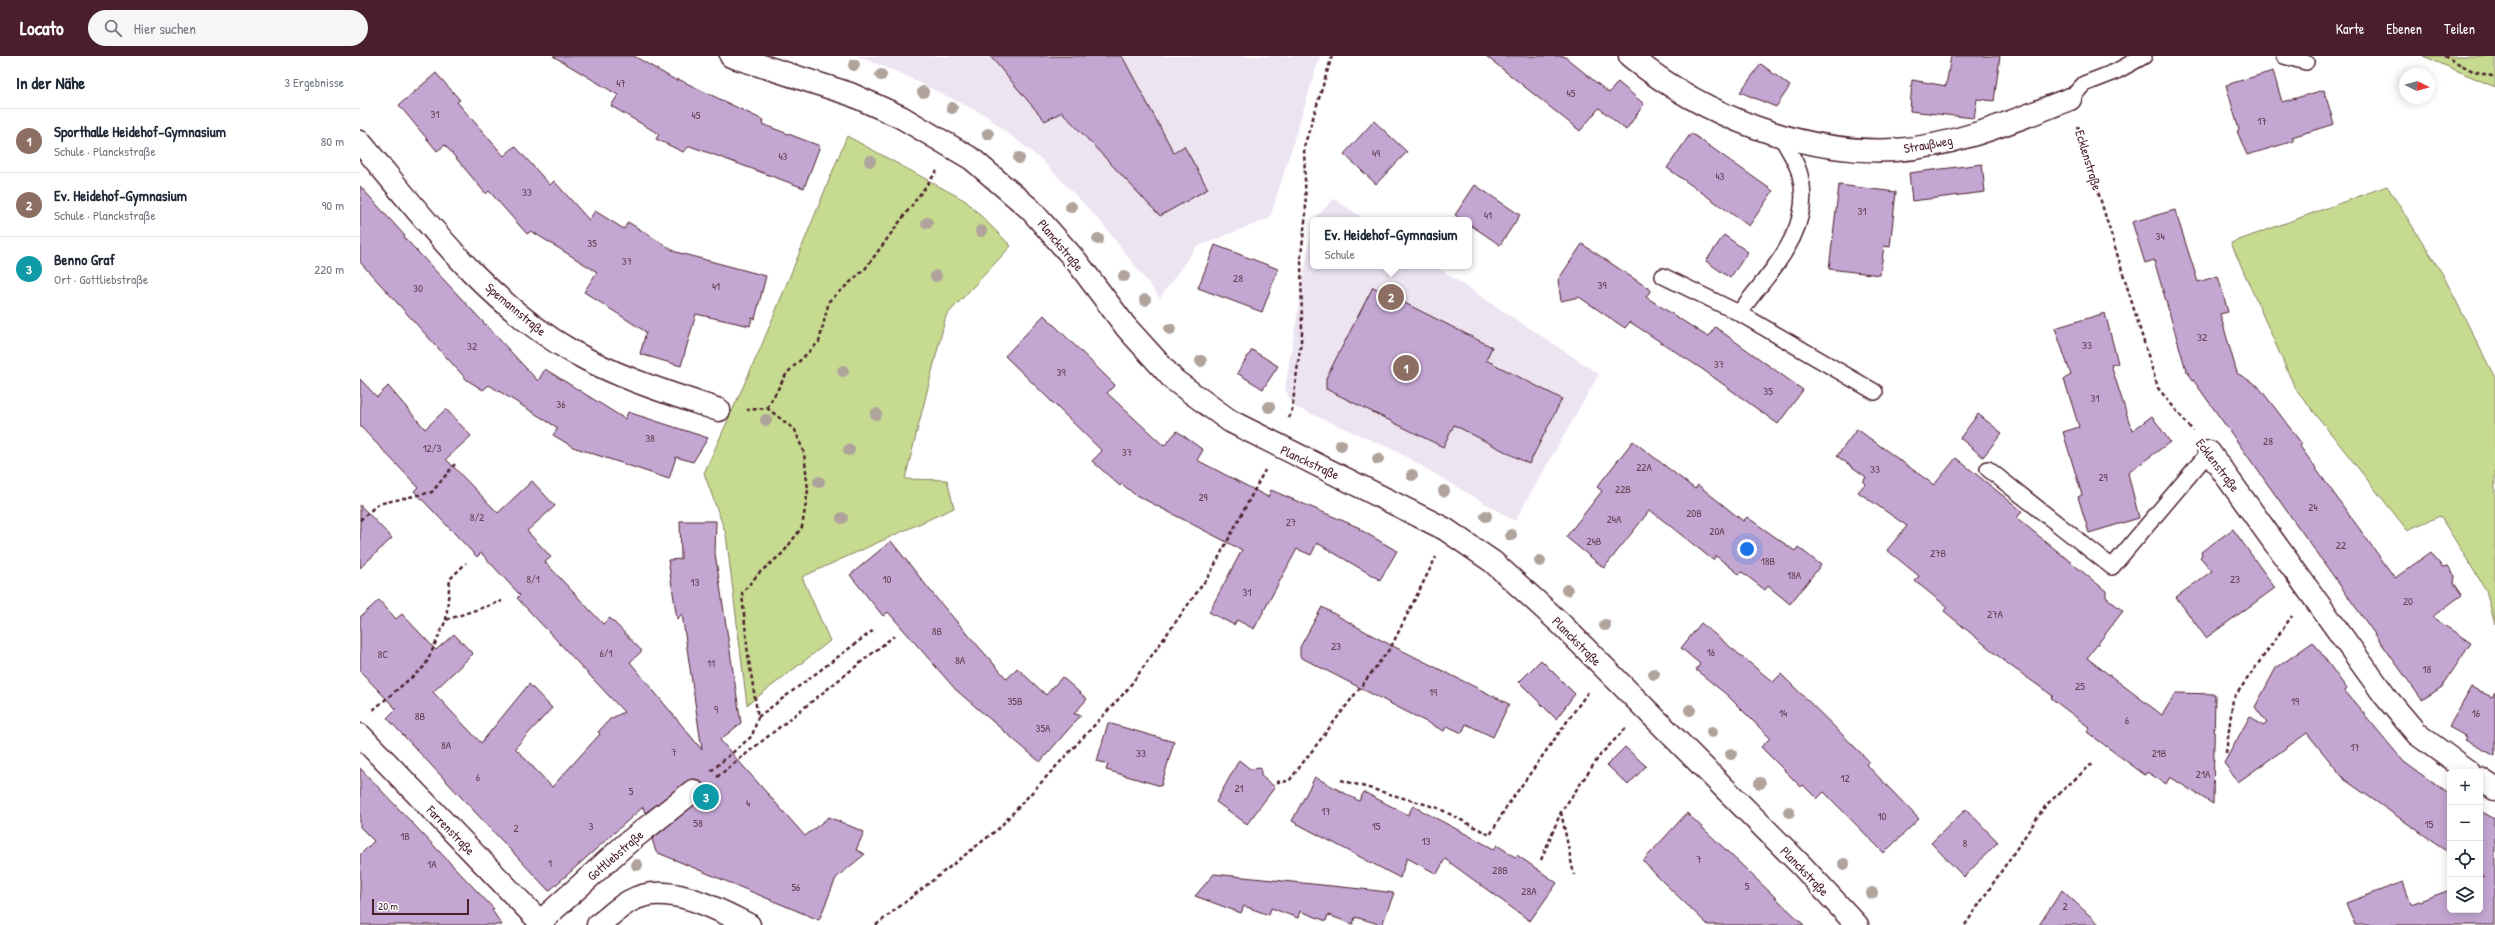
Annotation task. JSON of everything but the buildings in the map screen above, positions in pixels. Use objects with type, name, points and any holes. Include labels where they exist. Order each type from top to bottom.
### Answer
[{"type":"street","name":"Planckstraße","points":[[731,56],[850,94],[901,117],[972,160],[1030,209],[1077,262],[1126,327],[1174,380],[1230,421],[1278,446],[1363,486],[1449,532],[1493,562],[1560,623],[1604,669],[1796,860],[1858,925]]},
{"type":"street","name":"Straußweg","points":[[1630,56],[1656,77],[1704,105],[1748,126],[1817,143],[1858,150],[1897,150],[1954,140],[2001,126],[2070,98]]},
{"type":"street","name":"Spemannstraße","points":[[360,142],[460,258],[501,299],[544,334],[604,369],[719,410]]},
{"type":"street","name":"Ecklenstraße","points":[[2209,452],[2385,696],[2417,734],[2465,769]]},
{"type":"street","name":"Farrenstraße","points":[[360,735],[541,924]]},
{"type":"street","points":[[2483,781],[2495,789]]},
{"type":"street","name":"Gottliebstraße","points":[[541,924],[626,844],[693,791]]},
{"type":"street","points":[[598,925],[631,900],[661,893],[682,897],[749,925]]},
{"type":"lane","points":[[2070,98],[2084,84],[2115,72],[2144,56]]},
{"type":"lane","points":[[2284,56],[2306,62]]},
{"type":"lane","points":[[1739,313],[1793,239],[1801,219],[1803,202],[1800,175],[1780,134]]},
{"type":"lane","points":[[1663,276],[1739,313],[1875,392]]},
{"type":"lane","points":[[1988,469],[2112,567],[2209,452]]},
{"type":"path","points":[[876,925],[998,829],[1127,690],[1210,574],[1278,446],[1292,410],[1302,334],[1301,255],[1306,213],[1304,147],[1332,56]]},
{"type":"path","points":[[2444,56],[2471,70],[2495,77]]},
{"type":"path","name":"Ecklenstraße","points":[[2070,98],[2158,388],[2209,452]]},
{"type":"path","points":[[767,408],[787,372],[819,342],[829,301],[865,269],[954,148]]},
{"type":"path","points":[[707,775],[752,736],[758,717],[748,655],[742,593],[759,573],[783,553],[802,527],[808,490],[804,453],[795,430],[767,408],[719,410]]},
{"type":"path","points":[[360,520],[378,504],[432,492],[455,464]]},
{"type":"path","points":[[1276,782],[1289,781],[1391,647],[1449,532]]},
{"type":"path","points":[[372,710],[425,666],[446,620],[450,579],[466,562]]},
{"type":"path","points":[[2226,753],[2233,699],[2310,592]]},
{"type":"path","points":[[446,620],[502,601]]},
{"type":"path","points":[[758,717],[875,629]]},
{"type":"path","points":[[738,760],[894,636]]},
{"type":"path","points":[[1341,780],[1438,808],[1490,835],[1508,806],[1604,669]]},
{"type":"path","points":[[1541,860],[1561,812],[1601,754],[1644,708]]},
{"type":"path","points":[[1965,925],[2046,805],[2093,763]]},
{"type":"path","points":[[1561,812],[1574,875]]},
{"type":"shaded area","points":[[857,56],[1320,56],[1270,218],[1196,247],[1160,298],[1101,222],[1043,161],[985,115],[902,74]]},
{"type":"shaded area","points":[[1334,199],[1361,217],[1316,217]]},
{"type":"shaded area","points":[[1310,238],[1310,269],[1440,269],[1599,374],[1515,521],[1396,451],[1293,406],[1285,388]]},
{"type":"green space","points":[[2423,56],[2495,56],[2495,87]]},
{"type":"green space","points":[[847,136],[966,201],[1011,246],[946,316],[905,479],[947,480],[954,508],[802,577],[830,641],[747,705],[726,534],[704,473],[761,347]]},
{"type":"green space","points":[[2387,186],[2442,273],[2495,378],[2495,625],[2486,590],[2440,516],[2407,530],[2295,388],[2231,243]]},
{"type":"place","name":"Ev. Heidehof-Gymnasium","points":[[1391,297]]},
{"type":"place","name":"Sporthalle Heidehof-Gymnasium","points":[[1406,368]]},
{"type":"place","name":"Benno Graf","points":[[706,797]]}]
